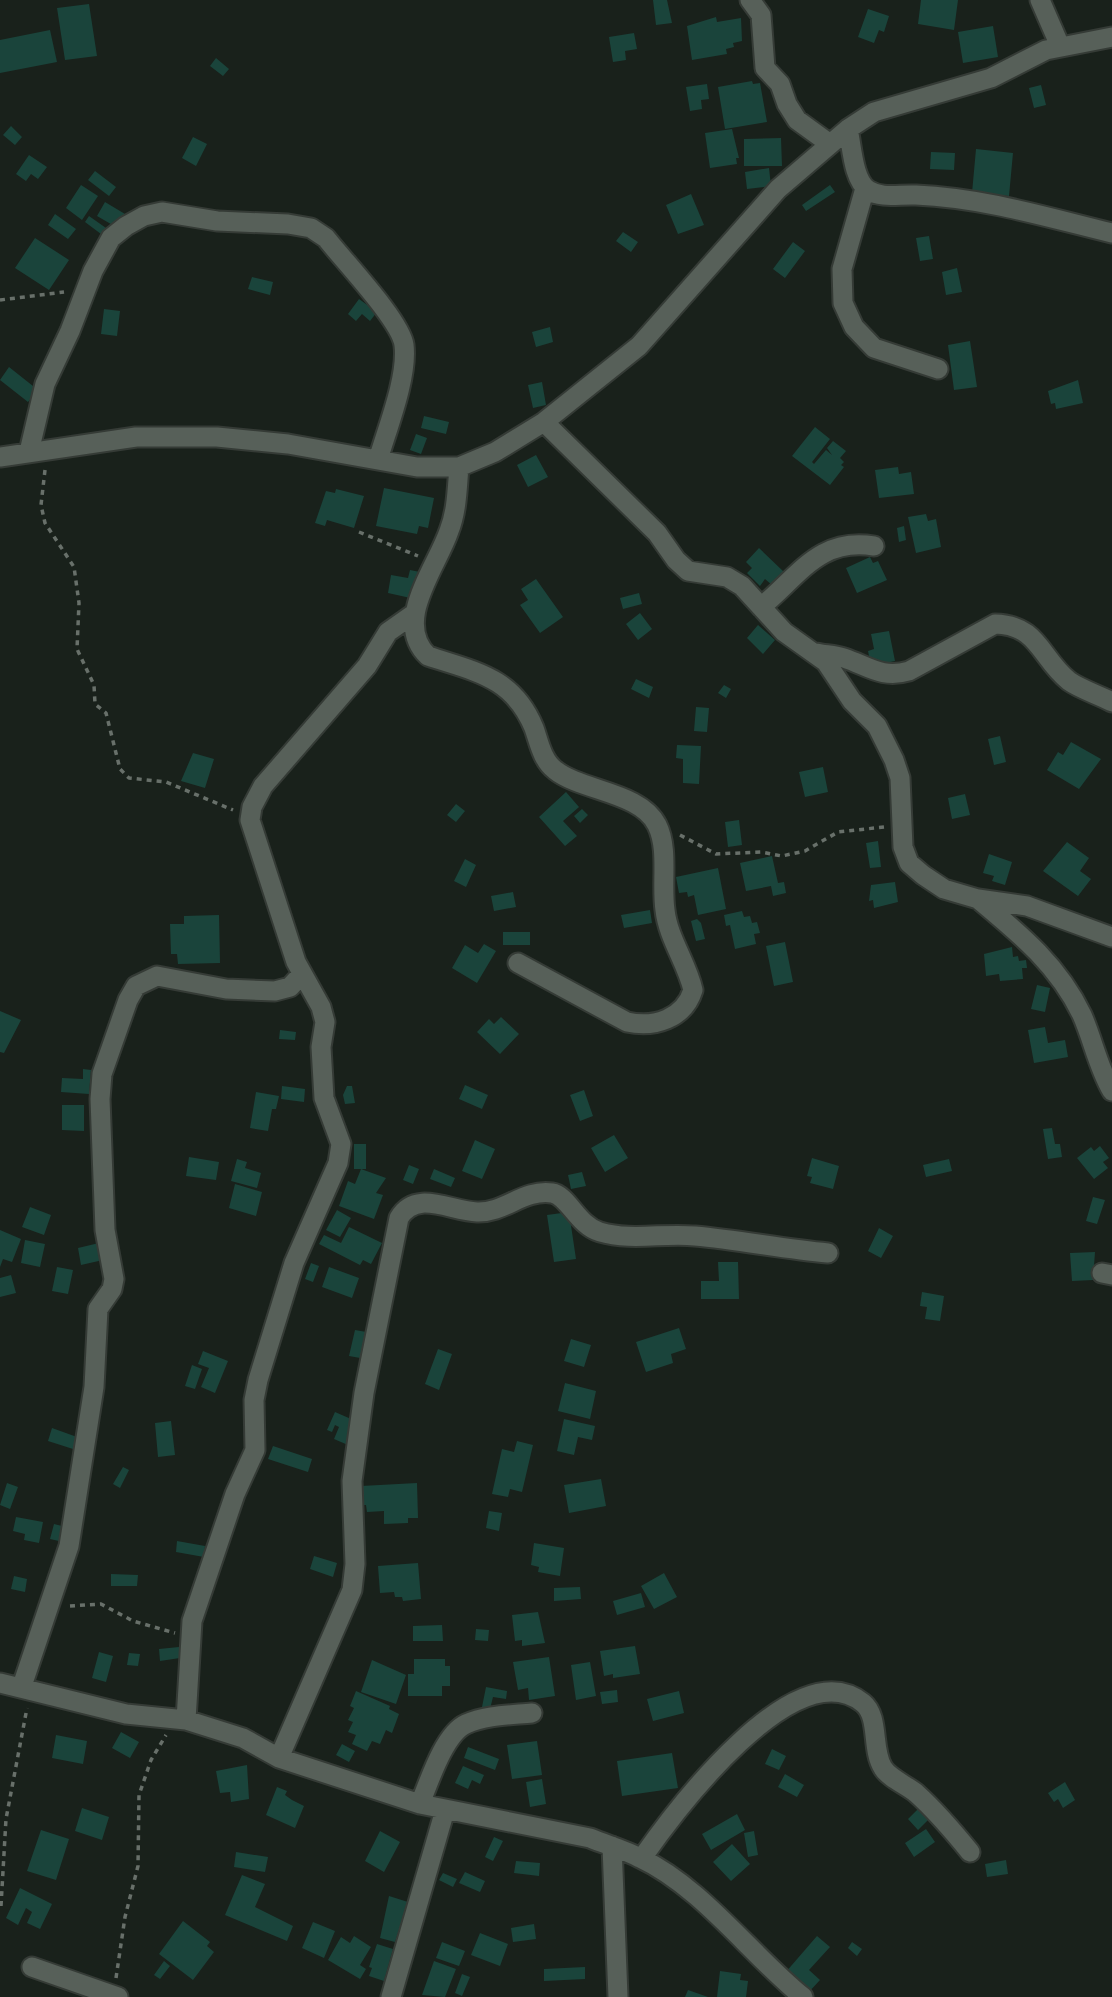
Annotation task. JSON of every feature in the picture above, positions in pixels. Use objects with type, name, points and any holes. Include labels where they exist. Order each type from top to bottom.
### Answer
[{"type":"street","points":[[750,0],[761,15],[765,68],[780,84],[787,104],[797,120],[831,144]]},
{"type":"street","points":[[1040,0],[1060,47]]},
{"type":"street","points":[[0,457],[136,438],[217,437],[288,444],[416,467],[459,467],[495,452],[544,422],[639,346],[688,295],[778,189],[848,129],[874,112],[991,78],[1060,47],[1112,37]]},
{"type":"street","points":[[848,129],[858,174],[865,188],[879,195],[925,196],[1006,205],[1112,233]]},
{"type":"street","points":[[865,188],[842,269],[843,303],[854,327],[874,348],[938,369]]},
{"type":"street","points":[[37,451],[45,384],[70,331],[84,292],[111,238],[144,216],[162,212],[187,218],[288,223],[311,229],[326,238],[394,322],[404,343],[404,364],[378,460]]},
{"type":"street","points":[[544,422],[657,533],[676,560],[688,571],[727,577],[742,586],[784,632],[827,662],[852,701],[877,726],[886,743],[900,778],[901,823],[909,863],[944,889],[978,899],[1027,906],[1112,937]]},
{"type":"street","points":[[180,1720],[190,1637],[203,1584],[235,1494],[255,1450],[254,1399],[284,1294],[338,1163],[341,1144],[324,1098],[321,1047],[325,1022],[321,1007],[296,962],[250,820],[252,807],[263,786],[367,666],[388,632],[415,613],[436,565],[456,504],[459,467]]},
{"type":"street","points":[[761,607],[823,551],[846,544],[874,546]]},
{"type":"street","points":[[415,613],[419,641],[428,656],[486,676],[512,691],[532,723],[548,764],[556,772],[618,797],[647,813],[656,823],[662,839],[665,914],[690,975],[693,990],[690,1002],[661,1023],[635,1024],[517,963]]},
{"type":"street","points":[[816,653],[843,657],[894,676],[909,671],[995,624],[1007,624],[1019,628],[1042,647],[1068,681],[1112,702]]},
{"type":"street","points":[[978,899],[1036,947],[1062,978],[1083,1017],[1102,1073],[1112,1091]]},
{"type":"street","points":[[26,1687],[69,1546],[94,1387],[98,1309],[112,1289],[114,1279],[105,1230],[100,1099],[102,1074],[128,1000],[136,986],[157,976],[226,989],[275,991],[290,987],[302,974]]},
{"type":"street","points":[[279,1758],[352,1590],[355,1564],[352,1482],[364,1393],[399,1217],[404,1209],[417,1202],[488,1212],[504,1208],[518,1197],[553,1193],[562,1198],[580,1221],[598,1231],[624,1238],[696,1236],[828,1253]]},
{"type":"street","points":[[0,1683],[26,1687],[126,1714],[180,1720],[243,1738],[279,1758],[421,1804],[590,1838],[612,1846],[642,1858],[715,1914],[770,1971],[803,1997]]},
{"type":"street","points":[[642,1858],[690,1791],[728,1751],[796,1701],[812,1694],[832,1692],[852,1697],[865,1705],[872,1717],[875,1754],[884,1771],[900,1780],[939,1814],[970,1852]]},
{"type":"street","points":[[421,1804],[436,1766],[454,1734],[466,1724],[532,1713]]},
{"type":"street","points":[[391,1997],[445,1810]]},
{"type":"street","points":[[612,1846],[618,1997]]},
{"type":"street","points":[[32,1967],[116,1996]]},
{"type":"path","points":[[0,300],[84,292]]},
{"type":"path","points":[[37,451],[45,483],[41,505],[44,523],[74,567],[79,603],[77,649],[94,685],[95,704],[106,713],[120,769],[129,778],[166,782],[198,794],[250,820]]},
{"type":"path","points":[[359,532],[436,565]]},
{"type":"path","points":[[656,823],[716,854],[761,852],[782,856],[805,851],[838,832],[862,831],[901,823]]},
{"type":"path","points":[[50,1604],[101,1604],[133,1621],[190,1637]]},
{"type":"path","points":[[1,1906],[6,1819],[23,1744],[26,1687]]},
{"type":"path","points":[[116,1996],[125,1917],[138,1866],[141,1786],[151,1760],[180,1720]]},
{"type":"building","points":[[653,0],[667,0],[672,23],[656,25]]},
{"type":"building","points":[[921,0],[958,0],[954,30],[918,24]]},
{"type":"building","points":[[89,4],[97,56],[65,60],[57,8]]},
{"type":"building","points":[[868,9],[889,16],[884,32],[879,30],[874,43],[858,37]]},
{"type":"building","points":[[716,17],[717,22],[741,18],[742,41],[733,43],[734,47],[726,49],[727,54],[692,60],[687,26]]},
{"type":"building","points":[[993,26],[998,57],[963,63],[958,32]]},
{"type":"building","points":[[50,30],[57,62],[0,73],[0,40]]},
{"type":"building","points":[[634,33],[637,49],[625,51],[626,60],[613,62],[609,37]]},
{"type":"building","points":[[216,58],[229,69],[223,76],[210,66]]},
{"type":"building","points":[[752,81],[753,84],[760,83],[767,122],[725,129],[718,87]]},
{"type":"building","points":[[707,84],[709,99],[701,100],[702,109],[690,111],[686,87]]},
{"type":"building","points":[[1041,85],[1046,105],[1034,108],[1029,88]]},
{"type":"building","points":[[11,126],[22,137],[15,145],[3,135]]},
{"type":"building","points":[[732,129],[739,158],[736,158],[737,164],[710,168],[705,133]]},
{"type":"building","points":[[193,137],[207,144],[196,166],[182,158]]},
{"type":"building","points":[[781,138],[782,166],[744,166],[744,139]]},
{"type":"building","points":[[976,149],[1013,153],[1009,196],[972,193]]},
{"type":"building","points":[[931,152],[955,153],[954,170],[930,169]]},
{"type":"building","points":[[29,155],[47,167],[38,179],[31,174],[26,181],[16,174]]},
{"type":"building","points":[[769,168],[771,186],[747,189],[745,172]]},
{"type":"building","points":[[95,171],[116,187],[109,196],[88,180]]},
{"type":"building","points":[[81,185],[98,196],[82,220],[66,208]]},
{"type":"building","points":[[830,185],[835,192],[806,211],[802,205]]},
{"type":"building","points":[[691,194],[704,225],[678,234],[666,205]]},
{"type":"building","points":[[105,202],[125,214],[116,227],[97,216]]},
{"type":"building","points":[[55,214],[76,229],[68,239],[48,225]]},
{"type":"building","points":[[89,216],[106,228],[101,234],[85,222]]},
{"type":"building","points":[[623,232],[638,242],[631,252],[616,241]]},
{"type":"building","points":[[929,236],[933,259],[920,261],[916,238]]},
{"type":"building","points":[[35,238],[69,260],[49,290],[15,268]]},
{"type":"building","points":[[793,242],[805,251],[785,278],[773,269]]},
{"type":"building","points":[[957,268],[962,292],[946,295],[942,272]]},
{"type":"building","points":[[252,277],[273,282],[270,295],[248,289]]},
{"type":"building","points":[[359,299],[377,312],[370,321],[362,314],[356,321],[348,314]]},
{"type":"building","points":[[104,309],[120,311],[117,336],[101,334]]},
{"type":"building","points":[[550,327],[553,342],[536,347],[532,332]]},
{"type":"building","points":[[970,341],[977,387],[954,390],[948,345]]},
{"type":"building","points":[[9,367],[38,390],[28,402],[0,380]]},
{"type":"building","points":[[1078,380],[1083,403],[1056,409],[1055,403],[1051,404],[1048,391]]},
{"type":"building","points":[[542,382],[546,405],[533,408],[528,385]]},
{"type":"building","points":[[424,416],[449,422],[446,434],[421,428]]},
{"type":"building","points":[[815,427],[830,439],[812,462],[814,464],[826,450],[832,455],[827,448],[833,441],[846,451],[840,458],[844,467],[830,485],[792,456]]},
{"type":"building","points":[[416,434],[427,438],[421,454],[410,450]]},
{"type":"building","points":[[536,455],[548,477],[528,487],[517,465]]},
{"type":"building","points":[[898,467],[899,474],[911,472],[914,494],[879,498],[875,470]]},
{"type":"building","points":[[384,488],[434,498],[428,528],[419,526],[417,534],[376,526]]},
{"type":"building","points":[[336,489],[364,496],[354,528],[327,520],[325,526],[315,523],[326,491],[335,493]]},
{"type":"building","points":[[926,514],[928,521],[936,519],[941,547],[916,553],[908,517]]},
{"type":"building","points":[[904,526],[906,540],[899,542],[897,528]]},
{"type":"building","points":[[759,548],[784,572],[772,585],[765,579],[760,586],[747,573],[752,568],[746,562]]},
{"type":"building","points":[[870,557],[873,563],[878,561],[887,580],[857,593],[846,568]]},
{"type":"building","points":[[410,570],[420,572],[415,599],[388,593],[391,575],[408,578]]},
{"type":"building","points":[[536,579],[563,617],[540,633],[520,605],[528,600],[521,589]]},
{"type":"building","points":[[639,593],[642,604],[623,609],[620,598]]},
{"type":"building","points":[[640,613],[652,629],[638,640],[626,624]]},
{"type":"building","points":[[758,625],[775,640],[763,654],[747,638]]},
{"type":"building","points":[[889,631],[895,661],[871,666],[868,651],[874,649],[871,634]]},
{"type":"building","points":[[636,679],[653,687],[649,698],[631,689]]},
{"type":"building","points":[[724,685],[731,689],[726,698],[718,693]]},
{"type":"building","points":[[696,707],[709,708],[707,732],[694,731]]},
{"type":"building","points":[[1000,736],[1006,762],[994,765],[988,739]]},
{"type":"building","points":[[1071,742],[1101,759],[1079,789],[1047,770],[1058,752],[1063,755]]},
{"type":"building","points":[[677,745],[701,746],[699,784],[683,783],[683,759],[676,758]]},
{"type":"building","points":[[193,753],[214,759],[205,788],[181,781]]},
{"type":"building","points":[[823,767],[828,792],[805,797],[799,772]]},
{"type":"building","points":[[566,792],[579,807],[563,821],[577,836],[565,846],[539,817]]},
{"type":"building","points":[[965,794],[970,815],[952,819],[948,798]]},
{"type":"building","points":[[456,804],[465,811],[456,822],[447,815]]},
{"type":"building","points":[[582,809],[588,815],[580,823],[574,816]]},
{"type":"building","points":[[739,820],[742,845],[728,847],[725,822]]},
{"type":"building","points":[[878,841],[881,867],[870,868],[866,843]]},
{"type":"building","points":[[1067,842],[1089,858],[1080,871],[1091,879],[1078,896],[1043,871]]},
{"type":"building","points":[[989,854],[1012,862],[1005,885],[992,881],[994,876],[983,873]]},
{"type":"building","points":[[772,856],[778,883],[784,882],[786,893],[773,896],[771,886],[746,891],[740,863]]},
{"type":"building","points":[[465,859],[476,865],[466,887],[454,881]]},
{"type":"building","points":[[718,868],[726,909],[698,915],[694,895],[688,897],[687,892],[679,893],[676,877]]},
{"type":"building","points":[[895,882],[898,902],[874,908],[873,900],[869,901],[871,885]]},
{"type":"building","points":[[513,892],[516,907],[494,911],[491,896]]},
{"type":"building","points":[[650,910],[652,923],[624,928],[621,915]]},
{"type":"building","points":[[742,911],[744,917],[750,916],[752,923],[757,922],[760,933],[754,934],[756,944],[735,949],[730,925],[726,926],[724,915]]},
{"type":"building","points":[[219,915],[220,963],[178,964],[177,954],[171,954],[170,924],[184,924],[184,916]]},
{"type":"building","points":[[697,919],[701,923],[705,939],[696,941],[691,921]]},
{"type":"building","points":[[503,932],[530,932],[530,945],[503,945]]},
{"type":"building","points":[[785,942],[793,982],[774,986],[766,946]]},
{"type":"building","points":[[484,944],[496,951],[477,983],[452,968],[465,945],[478,953]]},
{"type":"building","points":[[1012,947],[1013,957],[1018,956],[1019,961],[1026,960],[1027,968],[1022,968],[1023,979],[1000,981],[999,974],[986,976],[984,954]]},
{"type":"building","points":[[1037,985],[1050,988],[1045,1012],[1031,1009]]},
{"type":"building","points":[[0,1011],[21,1020],[4,1053],[0,1052]]},
{"type":"building","points":[[501,1017],[519,1034],[500,1054],[477,1032],[489,1019],[494,1024]]},
{"type":"building","points":[[1045,1027],[1048,1043],[1065,1040],[1068,1057],[1034,1063],[1028,1030]]},
{"type":"building","points":[[280,1030],[296,1032],[295,1040],[279,1039]]},
{"type":"building","points":[[83,1069],[91,1070],[89,1094],[61,1092],[62,1078],[83,1079]]},
{"type":"building","points":[[465,1085],[488,1095],[482,1109],[459,1099]]},
{"type":"building","points":[[282,1086],[305,1089],[304,1102],[281,1099]]},
{"type":"building","points":[[347,1086],[352,1086],[355,1103],[345,1104],[343,1095]]},
{"type":"building","points":[[584,1090],[593,1116],[580,1121],[570,1095]]},
{"type":"building","points":[[256,1092],[279,1096],[276,1109],[272,1109],[268,1131],[250,1128]]},
{"type":"building","points":[[62,1105],[84,1105],[84,1131],[62,1130]]},
{"type":"building","points":[[1052,1128],[1055,1144],[1060,1144],[1062,1157],[1048,1159],[1043,1129]]},
{"type":"building","points":[[614,1135],[628,1158],[605,1172],[591,1148]]},
{"type":"building","points":[[475,1140],[495,1149],[482,1179],[462,1171]]},
{"type":"building","points":[[354,1144],[366,1144],[366,1169],[354,1169]]},
{"type":"building","points":[[1100,1146],[1109,1158],[1103,1162],[1108,1168],[1094,1179],[1077,1158],[1091,1147],[1094,1151]]},
{"type":"building","points":[[189,1157],[219,1162],[216,1180],[186,1176]]},
{"type":"building","points":[[812,1158],[839,1166],[833,1189],[810,1183],[812,1177],[807,1176]]},
{"type":"building","points":[[237,1159],[247,1162],[245,1168],[261,1173],[257,1188],[231,1181]]},
{"type":"building","points":[[949,1159],[952,1171],[926,1177],[923,1165]]},
{"type":"building","points":[[409,1165],[419,1169],[413,1184],[403,1180]]},
{"type":"building","points":[[361,1169],[386,1178],[376,1193],[383,1195],[374,1219],[339,1206],[348,1181],[355,1184]]},
{"type":"building","points":[[434,1169],[455,1178],[451,1187],[430,1179]]},
{"type":"building","points":[[582,1172],[586,1186],[571,1189],[568,1175]]},
{"type":"building","points":[[235,1184],[262,1192],[256,1216],[229,1208]]},
{"type":"building","points":[[1093,1197],[1105,1200],[1097,1224],[1086,1221]]},
{"type":"building","points":[[30,1207],[51,1215],[44,1235],[22,1227]]},
{"type":"building","points":[[337,1210],[351,1218],[340,1237],[326,1230]]},
{"type":"building","points":[[569,1212],[576,1259],[554,1262],[547,1215]]},
{"type":"building","points":[[349,1227],[382,1243],[371,1264],[363,1260],[360,1265],[319,1244],[324,1235],[341,1243]]},
{"type":"building","points":[[879,1228],[893,1236],[881,1258],[868,1251]]},
{"type":"building","points":[[0,1230],[21,1239],[12,1262],[3,1259],[0,1267]]},
{"type":"building","points":[[25,1240],[45,1244],[40,1267],[21,1263]]},
{"type":"building","points":[[99,1243],[103,1260],[81,1265],[78,1248]]},
{"type":"building","points":[[1095,1252],[1093,1280],[1072,1281],[1070,1253]]},
{"type":"building","points":[[718,1262],[738,1262],[739,1299],[701,1299],[701,1281],[719,1281]]},
{"type":"building","points":[[311,1263],[319,1266],[313,1282],[305,1279]]},
{"type":"building","points":[[57,1267],[73,1270],[68,1294],[52,1291]]},
{"type":"building","points":[[329,1267],[359,1278],[352,1298],[322,1287]]},
{"type":"building","points":[[11,1275],[16,1293],[0,1297],[0,1278]]},
{"type":"building","points":[[922,1292],[944,1296],[940,1321],[925,1319],[927,1307],[920,1306]]},
{"type":"building","points":[[679,1328],[686,1349],[671,1354],[673,1363],[646,1372],[636,1342]]},
{"type":"building","points":[[355,1330],[372,1333],[366,1359],[349,1356]]},
{"type":"building","points":[[571,1339],[591,1345],[584,1367],[564,1361]]},
{"type":"building","points":[[438,1349],[452,1354],[439,1390],[425,1384]]},
{"type":"building","points":[[203,1351],[228,1361],[215,1393],[201,1387],[209,1368],[198,1364]]},
{"type":"building","points":[[192,1365],[202,1369],[195,1389],[185,1386]]},
{"type":"building","points":[[565,1383],[596,1391],[590,1419],[558,1411]]},
{"type":"building","points":[[335,1412],[358,1422],[348,1445],[334,1439],[339,1427],[335,1425],[332,1432],[327,1430]]},
{"type":"building","points":[[564,1419],[595,1426],[592,1440],[578,1437],[574,1455],[557,1451]]},
{"type":"building","points":[[171,1421],[175,1455],[158,1457],[155,1423]]},
{"type":"building","points":[[52,1428],[77,1437],[73,1449],[48,1441]]},
{"type":"building","points":[[517,1441],[533,1445],[522,1492],[510,1489],[508,1497],[492,1494],[502,1449],[514,1452]]},
{"type":"building","points":[[273,1446],[312,1459],[308,1472],[268,1459]]},
{"type":"building","points":[[123,1467],[129,1470],[120,1488],[113,1484]]},
{"type":"building","points":[[601,1479],[606,1506],[569,1513],[564,1485]]},
{"type":"building","points":[[7,1483],[18,1487],[10,1509],[0,1505]]},
{"type":"building","points":[[417,1483],[418,1518],[408,1518],[408,1523],[384,1524],[384,1511],[367,1512],[366,1505],[362,1505],[361,1486]]},
{"type":"building","points":[[489,1511],[502,1513],[499,1531],[486,1528]]},
{"type":"building","points":[[16,1517],[43,1522],[39,1543],[24,1540],[25,1534],[13,1531]]},
{"type":"building","points":[[54,1524],[62,1526],[59,1541],[50,1539]]},
{"type":"building","points":[[177,1541],[205,1546],[204,1557],[176,1552]]},
{"type":"building","points":[[534,1543],[564,1548],[560,1576],[538,1572],[539,1567],[531,1565]]},
{"type":"building","points":[[314,1556],[337,1563],[333,1577],[310,1569]]},
{"type":"building","points":[[418,1563],[421,1599],[403,1601],[402,1597],[395,1597],[394,1592],[380,1593],[378,1566]]},
{"type":"building","points":[[664,1573],[677,1597],[654,1609],[641,1586]]},
{"type":"building","points":[[111,1574],[138,1575],[137,1586],[111,1586]]},
{"type":"building","points":[[14,1576],[27,1579],[25,1592],[11,1589]]},
{"type":"building","points":[[580,1587],[581,1599],[554,1601],[554,1588]]},
{"type":"building","points":[[641,1593],[645,1607],[617,1615],[613,1601]]},
{"type":"building","points":[[538,1612],[545,1643],[522,1646],[522,1640],[515,1641],[512,1615]]},
{"type":"building","points":[[442,1625],[443,1641],[413,1641],[413,1626]]},
{"type":"building","points":[[476,1629],[489,1630],[488,1641],[475,1640]]},
{"type":"building","points":[[635,1646],[640,1674],[613,1678],[613,1674],[604,1676],[600,1651]]},
{"type":"building","points":[[179,1647],[180,1658],[160,1661],[159,1649]]},
{"type":"building","points":[[99,1652],[113,1656],[106,1682],[92,1678]]},
{"type":"building","points":[[129,1653],[140,1654],[138,1666],[127,1665]]},
{"type":"building","points":[[549,1657],[555,1696],[529,1700],[528,1688],[518,1690],[513,1662]]},
{"type":"building","points":[[414,1659],[445,1659],[445,1666],[450,1666],[450,1686],[442,1686],[442,1696],[408,1696],[408,1674],[414,1674]]},
{"type":"building","points":[[372,1660],[406,1675],[396,1704],[361,1692]]},
{"type":"building","points":[[590,1662],[596,1696],[576,1700],[571,1665]]},
{"type":"building","points":[[486,1687],[507,1691],[506,1699],[493,1697],[490,1709],[482,1707]]},
{"type":"building","points":[[617,1690],[618,1702],[602,1704],[600,1692]]},
{"type":"building","points":[[356,1691],[390,1706],[389,1709],[399,1714],[392,1733],[386,1730],[380,1744],[372,1741],[367,1751],[352,1744],[356,1735],[348,1732],[353,1722],[348,1720],[354,1708],[350,1706]]},
{"type":"building","points":[[679,1691],[684,1713],[653,1721],[647,1699]]},
{"type":"building","points":[[121,1732],[139,1742],[130,1758],[112,1748]]},
{"type":"building","points":[[56,1735],[87,1741],[83,1764],[52,1758]]},
{"type":"building","points":[[537,1741],[542,1775],[512,1779],[507,1745]]},
{"type":"building","points":[[342,1744],[355,1751],[349,1762],[336,1755]]},
{"type":"building","points":[[468,1747],[499,1759],[495,1770],[464,1758]]},
{"type":"building","points":[[772,1749],[786,1756],[779,1770],[765,1764]]},
{"type":"building","points":[[672,1753],[678,1788],[622,1796],[617,1761]]},
{"type":"building","points":[[247,1765],[249,1799],[231,1802],[230,1792],[220,1793],[216,1771]]},
{"type":"building","points":[[463,1766],[484,1775],[480,1784],[472,1780],[468,1789],[455,1783]]},
{"type":"building","points":[[785,1774],[804,1785],[797,1797],[778,1787]]},
{"type":"building","points":[[542,1779],[546,1804],[530,1807],[526,1782]]},
{"type":"building","points":[[1065,1782],[1075,1800],[1063,1808],[1058,1799],[1054,1802],[1048,1793]]},
{"type":"building","points":[[277,1787],[287,1791],[285,1795],[304,1806],[295,1828],[266,1815]]},
{"type":"building","points":[[82,1808],[109,1817],[102,1840],[75,1831]]},
{"type":"building","points":[[919,1808],[930,1818],[918,1830],[908,1819]]},
{"type":"building","points":[[737,1814],[745,1830],[711,1850],[702,1834]]},
{"type":"building","points":[[926,1829],[935,1842],[914,1857],[905,1843]]},
{"type":"building","points":[[41,1830],[69,1839],[56,1880],[27,1871]]},
{"type":"building","points":[[380,1831],[400,1842],[384,1872],[365,1861]]},
{"type":"building","points":[[754,1831],[758,1855],[748,1857],[744,1833]]},
{"type":"building","points":[[494,1837],[503,1841],[493,1861],[485,1857]]},
{"type":"building","points":[[732,1844],[750,1864],[731,1881],[713,1862]]},
{"type":"building","points":[[236,1852],[268,1857],[265,1872],[234,1867]]},
{"type":"building","points":[[1006,1860],[1008,1874],[987,1877],[985,1864]]},
{"type":"building","points":[[516,1861],[540,1863],[539,1876],[514,1873]]},
{"type":"building","points":[[465,1872],[485,1881],[480,1892],[459,1883]]},
{"type":"building","points":[[443,1873],[457,1879],[453,1887],[439,1880]]},
{"type":"building","points":[[242,1875],[265,1884],[255,1907],[293,1926],[287,1941],[225,1915]]},
{"type":"building","points":[[20,1888],[52,1904],[40,1929],[27,1923],[32,1912],[26,1908],[18,1925],[6,1918]]},
{"type":"building","points":[[389,1896],[408,1902],[395,1942],[380,1938]]},
{"type":"building","points":[[183,1921],[210,1942],[207,1946],[214,1952],[193,1980],[159,1954]]},
{"type":"building","points":[[313,1922],[335,1931],[324,1958],[302,1948]]},
{"type":"building","points":[[534,1924],[536,1939],[513,1942],[511,1928]]},
{"type":"building","points":[[480,1933],[508,1944],[500,1966],[471,1955]]},
{"type":"building","points":[[354,1936],[371,1947],[360,1965],[366,1969],[360,1979],[328,1960],[341,1937],[350,1943]]},
{"type":"building","points":[[817,1936],[830,1947],[809,1970],[820,1980],[808,1993],[785,1973]]},
{"type":"building","points":[[442,1942],[465,1951],[459,1966],[436,1958]]},
{"type":"building","points":[[852,1942],[862,1949],[857,1956],[848,1948]]},
{"type":"building","points":[[377,1944],[393,1949],[384,1981],[369,1976],[372,1968],[369,1967]]},
{"type":"building","points":[[164,1961],[170,1966],[160,1979],[154,1975]]},
{"type":"building","points":[[434,1961],[456,1969],[445,1997],[422,1995]]},
{"type":"building","points":[[585,1967],[585,1979],[544,1981],[544,1969]]},
{"type":"building","points":[[720,1971],[741,1974],[740,1980],[748,1981],[746,1997],[717,1997]]},
{"type":"building","points":[[462,1974],[470,1977],[462,1996],[455,1993]]},
{"type":"building","points":[[688,1990],[708,1997],[685,1997]]}]
